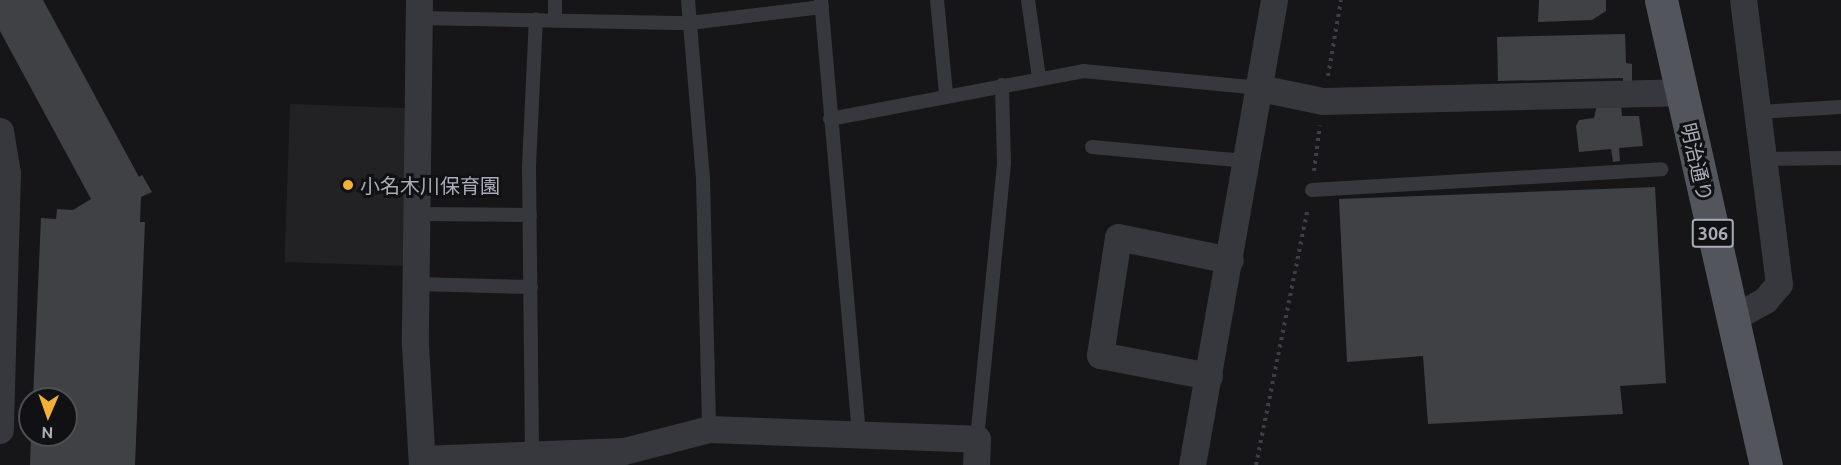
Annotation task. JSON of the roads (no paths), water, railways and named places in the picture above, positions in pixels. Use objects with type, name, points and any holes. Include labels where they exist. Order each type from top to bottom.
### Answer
[{"type":"main road","name":"明治通り","points":[[1661,0],[1766,465]]},
{"type":"street","points":[[1192,465],[1230,260],[1274,0]]},
{"type":"street","points":[[1733,318],[1765,300],[1779,284],[1743,0]]},
{"type":"street","points":[[418,9],[416,284],[422,462],[532,454],[624,451],[709,429],[859,433],[977,452]]},
{"type":"street","points":[[1260,88],[1323,101],[1681,92]]},
{"type":"street","points":[[0,131],[7,173],[0,430]]},
{"type":"street","points":[[1209,376],[1101,355],[1118,237],[1230,260]]},
{"type":"lane","points":[[555,0],[555,20]]},
{"type":"lane","points":[[688,0],[703,179],[709,429]]},
{"type":"lane","points":[[937,0],[946,94]]},
{"type":"lane","points":[[1028,0],[1039,77]]},
{"type":"lane","points":[[418,9],[555,20],[690,23],[821,4],[859,433]]},
{"type":"lane","points":[[532,454],[530,215],[536,19]]},
{"type":"lane","points":[[830,119],[946,94],[1083,71],[1260,88]]},
{"type":"lane","points":[[977,452],[1004,163],[1002,85]]},
{"type":"lane","points":[[1759,112],[1841,107]]},
{"type":"lane","points":[[1092,147],[1247,161]]},
{"type":"lane","points":[[1764,159],[1841,158]]},
{"type":"lane","points":[[1312,190],[1661,169]]},
{"type":"lane","points":[[416,214],[530,215]]},
{"type":"lane","points":[[416,284],[531,287]]},
{"type":"place","name":"小名木川保育園","points":[[348,185]]}]
